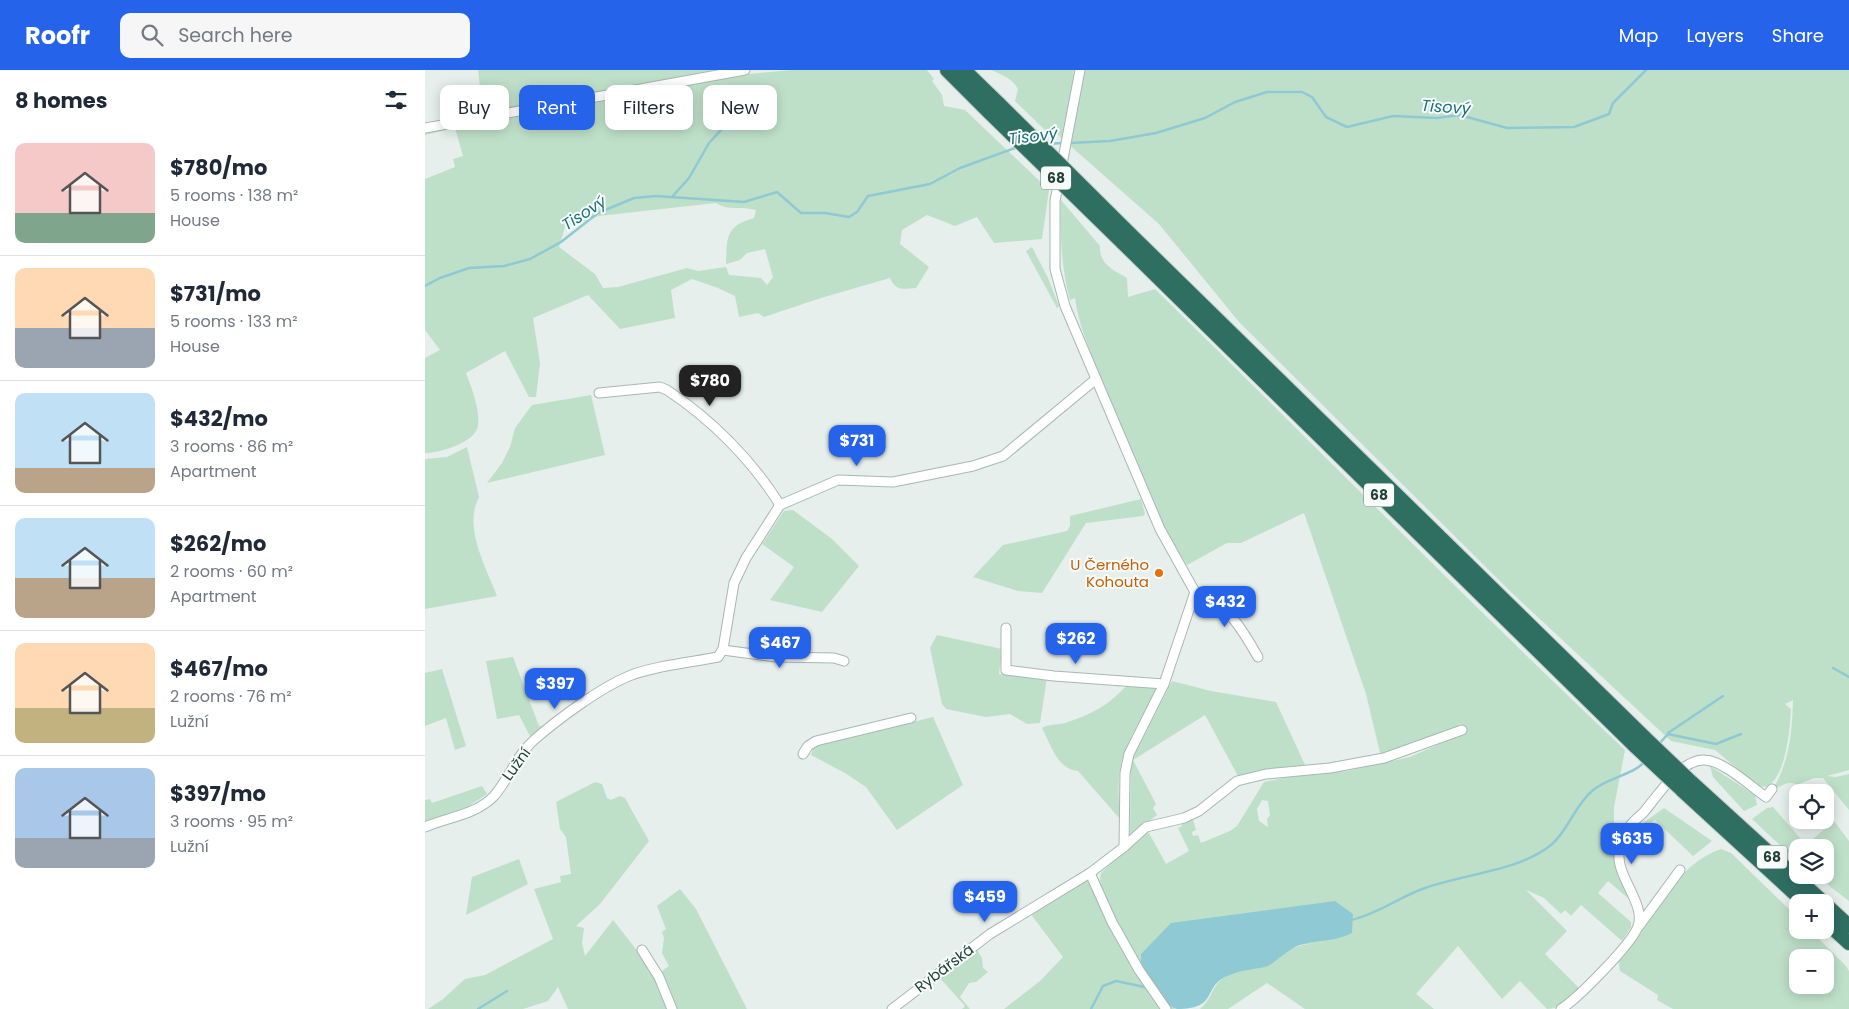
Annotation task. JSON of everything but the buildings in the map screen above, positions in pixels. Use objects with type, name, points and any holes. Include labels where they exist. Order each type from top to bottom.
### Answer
[{"type":"highway","name":"68","points":[[947,70],[995,109],[1796,894]]},
{"type":"highway","name":"68","points":[[964,70],[995,109]]},
{"type":"highway","name":"68","points":[[1687,786],[1812,894]]},
{"type":"highway","name":"68","points":[[1834,913],[1849,926]]},
{"type":"highway","points":[[1834,929],[1849,942]]},
{"type":"street","points":[[425,128],[745,70]]},
{"type":"street","points":[[1080,70],[1055,202],[1055,269],[1065,306],[1159,529],[1195,592],[1209,595],[1238,624],[1258,657]]},
{"type":"street","points":[[721,654],[734,583],[746,558],[780,505],[838,480],[893,482],[986,462],[1003,456],[1096,380]]},
{"type":"street","points":[[599,393],[660,387],[667,390],[690,406],[717,430],[751,466],[780,505]]},
{"type":"street","points":[[1124,847],[1125,773],[1129,754],[1164,684],[1195,592]]},
{"type":"street","points":[[1005,628],[1006,670],[1054,676],[1164,684]]},
{"type":"street","name":"Lužní","points":[[425,827],[465,814],[483,805],[494,796],[523,751],[535,740],[609,685],[630,675],[721,654],[834,658],[844,661]]},
{"type":"street","points":[[803,754],[808,746],[816,741],[911,718]]},
{"type":"street","name":"Rybářská","points":[[892,1009],[990,934],[1101,866],[1146,827],[1184,818],[1199,811],[1237,781],[1266,774],[1330,768],[1384,758],[1462,730]]},
{"type":"street","points":[[1639,926],[1639,912],[1622,873],[1619,855],[1623,839],[1630,824],[1678,773],[1697,760],[1707,760],[1717,763],[1766,797],[1772,789]]},
{"type":"street","points":[[1561,1009],[1611,962],[1680,870]]},
{"type":"street","points":[[1090,873],[1112,922],[1139,970],[1163,1007]]},
{"type":"street","points":[[642,950],[659,977],[672,1009]]},
{"type":"green space","points":[[478,70],[725,70],[640,85],[605,85],[605,91],[595,93],[595,85],[519,85],[519,107],[509,108],[509,85],[480,85]]},
{"type":"green space","points":[[790,70],[927,70],[942,95],[944,106],[965,110],[1049,190],[1042,239],[994,243],[977,217],[955,226],[927,215],[902,230],[900,244],[929,267],[916,288],[897,287],[890,278],[764,317],[758,313],[739,317],[735,296],[692,279],[671,290],[675,318],[620,329],[588,295],[533,318],[540,363],[536,397],[529,397],[505,351],[466,373],[478,413],[478,426],[475,432],[464,442],[456,446],[425,453],[425,358],[440,350],[425,330],[425,179],[455,167],[453,159],[463,156],[456,130],[509,130],[509,116],[519,114],[519,130],[595,130],[595,101],[605,99],[605,130],[693,130],[693,85],[686,85],[749,74]],"holes":[[[716,203],[730,208],[756,210],[754,218],[738,225],[729,234],[726,264],[740,260],[747,253],[765,249],[773,277],[767,285],[761,278],[729,275],[726,267],[698,271],[687,268],[618,287],[603,288],[595,274],[559,247],[565,227],[599,216]]]},
{"type":"green space","points":[[991,70],[1074,70],[1073,75],[1085,70],[1849,70],[1849,770],[1827,776],[1836,777],[1849,774],[1849,810],[1834,792],[1834,784],[1828,784],[1823,778],[1814,778],[1799,784],[1785,784],[1774,790],[1787,756],[1793,700],[1785,704],[1791,709],[1786,752],[1778,774],[1773,782],[1766,787],[1758,786],[1715,750],[1671,741],[1513,594],[1239,322],[1159,224],[1058,135],[1049,134],[1015,101],[1018,89],[1006,77]]},
{"type":"green space","points":[[440,128],[440,130],[446,130],[425,135],[425,131]]},
{"type":"green space","points":[[1061,200],[1100,246],[1104,262],[1127,278],[1128,297],[1155,289],[1506,636],[1625,750],[1614,807],[1614,822],[1621,827],[1617,840],[1615,859],[1629,899],[1608,881],[1598,893],[1631,922],[1631,927],[1622,941],[1581,905],[1571,916],[1565,910],[1561,914],[1544,898],[1526,890],[1567,931],[1545,954],[1579,988],[1561,1005],[1547,1009],[1520,981],[1502,999],[1458,946],[1416,994],[1434,1009],[1305,1009],[1267,983],[1228,1009],[1200,1009],[1218,982],[1227,975],[1238,971],[1261,968],[1271,964],[1284,952],[1309,944],[1141,962],[1168,1005],[1176,1009],[1004,1009],[1040,981],[1063,957],[1030,913],[1088,880],[1104,913],[1110,906],[1101,891],[1101,873],[1143,833],[1149,833],[1166,864],[1189,851],[1178,828],[1182,826],[1181,823],[1193,820],[1196,830],[1192,832],[1193,836],[1198,835],[1201,843],[1230,831],[1237,826],[1264,782],[1288,777],[1347,771],[1410,757],[1466,732],[1460,724],[1457,729],[1381,757],[1366,694],[1304,513],[1241,543],[1227,543],[1187,565],[1152,503],[1088,346],[1075,298],[1070,300],[1063,263]],"holes":[[[1262,800],[1268,801],[1270,815],[1267,819],[1268,827],[1259,821],[1257,809]]]},
{"type":"green space","points":[[1032,247],[1048,278],[1059,306],[1057,308],[1026,251]]},
{"type":"green space","points":[[591,395],[605,455],[487,483],[502,463],[510,447],[515,428],[532,405]]},
{"type":"green space","points":[[467,447],[479,497],[475,509],[475,534],[482,560],[497,596],[425,609],[425,459],[447,457]]},
{"type":"green space","points":[[1141,499],[1145,514],[1143,516],[1086,523],[1042,593],[1018,591],[973,577],[1003,545],[1067,531],[1070,526],[1070,516]]},
{"type":"green space","points":[[793,510],[832,539],[859,566],[822,612],[770,600],[794,567],[762,544],[784,511]]},
{"type":"green space","points":[[937,635],[1002,649],[999,674],[1047,678],[1040,723],[1027,724],[1010,714],[986,717],[946,709],[942,704],[930,648]]},
{"type":"green space","points":[[513,657],[539,726],[543,726],[531,738],[519,715],[497,719],[486,661]]},
{"type":"green space","points":[[442,669],[466,746],[455,750],[446,718],[425,726],[425,673]]},
{"type":"green space","points":[[1172,681],[1211,691],[1276,702],[1306,767],[1238,776],[1205,715],[1133,760],[1156,804],[1153,808],[1157,815],[1130,837],[1131,762]]},
{"type":"green space","points":[[1127,685],[1153,687],[1156,690],[1132,736],[1121,764],[1119,785],[1120,819],[1078,771],[1065,766],[1060,761],[1055,755],[1042,728],[1065,723],[1091,713],[1113,699]]},
{"type":"green space","points":[[933,717],[963,785],[897,830],[866,787],[845,773],[811,755],[814,746]]},
{"type":"green space","points":[[1710,766],[1755,795],[1757,805],[1744,811],[1713,777]]},
{"type":"green space","points":[[595,782],[602,784],[607,798],[611,800],[620,796],[625,798],[649,841],[600,904],[576,926],[584,928],[582,943],[585,956],[613,920],[647,963],[670,1009],[568,1009],[558,987],[548,1001],[523,1009],[428,1009],[443,999],[465,979],[485,975],[553,939],[534,889],[561,882],[560,876],[571,874],[566,837],[560,829],[556,802]]},
{"type":"green space","points":[[482,786],[487,794],[466,808],[425,823],[425,800],[430,799],[432,803]]},
{"type":"green space","points":[[1773,807],[1789,825],[1789,829],[1792,829],[1801,839],[1789,839],[1789,854],[1752,819],[1767,808]]},
{"type":"green space","points":[[1664,808],[1712,841],[1693,856],[1655,820],[1642,831],[1636,828]]},
{"type":"green space","points":[[1834,821],[1849,841],[1849,901],[1827,884],[1834,884],[1834,839],[1813,839],[1825,829],[1834,829]]},
{"type":"green space","points":[[1721,849],[1731,853],[1789,909],[1789,939],[1819,939],[1829,949],[1789,949],[1789,994],[1834,994],[1834,954],[1849,971],[1849,1009],[1673,1009],[1657,1000],[1658,995],[1620,971],[1618,958],[1664,895],[1691,867],[1706,856]]},
{"type":"green space","points":[[519,859],[528,884],[466,915],[472,877]]},
{"type":"green space","points":[[680,889],[696,909],[747,1009],[674,1009],[659,973],[669,966],[662,953],[664,938],[662,932],[666,929],[657,906]]},
{"type":"green space","points":[[977,950],[982,958],[983,968],[988,972],[976,982],[969,983],[960,997],[970,1009],[962,1009],[965,1006],[939,977]]},
{"type":"water","points":[[1335,901],[1353,914],[1352,933],[1332,940],[1300,945],[1265,967],[1225,977],[1218,982],[1199,1006],[1177,1009],[1171,1007],[1156,989],[1141,962],[1141,954],[1171,923]]},
{"type":"waterway","name":"Tisový","points":[[1069,143],[1110,141],[1156,133],[1205,118],[1235,102],[1267,92],[1302,92],[1312,97],[1326,117],[1347,127],[1393,116],[1437,118],[1460,115],[1507,128],[1574,127],[1609,114],[1613,103],[1646,70]]},
{"type":"waterway","points":[[672,197],[689,178],[709,143],[721,130]]},
{"type":"waterway","name":"Tisový","points":[[1046,144],[1063,143]]},
{"type":"waterway","name":"Tisový","points":[[425,286],[440,278],[469,268],[504,266],[530,259],[561,242],[598,213],[634,198],[656,196],[744,202],[777,192],[801,213],[825,213],[849,217],[857,212],[868,196],[930,184],[960,168],[1018,147]]},
{"type":"waterway","points":[[1833,668],[1849,677]]},
{"type":"waterway","points":[[1668,733],[1723,696]]},
{"type":"waterway","points":[[1658,745],[1668,734],[1716,744],[1741,734]]},
{"type":"waterway","points":[[1351,920],[1370,914],[1425,888],[1491,871],[1538,854],[1557,839],[1581,803],[1592,791],[1598,786],[1634,770],[1645,761]]},
{"type":"waterway","points":[[1091,1009],[1103,986],[1116,981],[1149,988]]},
{"type":"waterway","points":[[478,1009],[507,991]]},
{"type":"place","name":"U Černého Kohouta","points":[[1159,573]]}]
